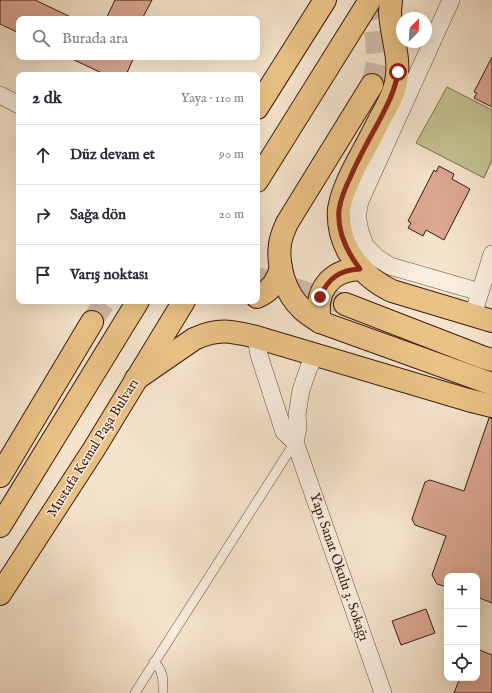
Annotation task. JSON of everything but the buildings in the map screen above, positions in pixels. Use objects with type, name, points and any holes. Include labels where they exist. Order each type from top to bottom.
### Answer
[{"type":"main road","points":[[260,103],[325,0]]},
{"type":"main road","points":[[260,177],[370,0]]},
{"type":"main road","points":[[391,0],[390,12],[398,59],[396,82],[390,100],[352,174],[342,198],[339,210],[342,236],[346,248],[360,269],[380,285],[392,291],[483,318]]},
{"type":"main road","points":[[372,85],[282,233],[280,244],[283,278],[301,309],[320,322],[492,384]]},
{"type":"main road","points":[[260,296],[272,287],[280,274],[281,267]]},
{"type":"main road","points":[[320,322],[318,305],[321,293],[328,282],[343,272],[351,269],[360,269]]},
{"type":"main road","points":[[0,526],[136,304]]},
{"type":"main road","name":"Mustafa Kemal Paşa Bulvarı","points":[[0,594],[94,449],[182,304]]},
{"type":"main road","points":[[345,304],[492,360]]},
{"type":"main road","points":[[0,476],[92,322]]},
{"type":"main road","points":[[136,379],[194,339],[205,334],[225,331],[256,337],[492,406]]},
{"type":"street","points":[[450,0],[360,201],[357,216],[365,246],[376,257],[390,266],[480,292]]},
{"type":"street","points":[[0,96],[16,104]]},
{"type":"street","points":[[483,318],[480,292],[489,272],[492,254]]},
{"type":"street","name":"Yapı Sanat Okulu 3. Sokağı","points":[[256,337],[259,355],[284,432],[295,442],[383,693]]},
{"type":"street","name":"Yapı Sanat Okulu 3. Sokağı","points":[[295,442],[298,428],[297,415],[301,390],[309,366],[316,355]]},
{"type":"lane","points":[[135,693],[295,442]]},
{"type":"lane","points":[[154,662],[160,669],[164,679],[163,693]]},
{"type":"shaded area","points":[[447,87],[492,110],[492,160],[484,178],[416,143]]},
{"type":"tunnel","points":[[365,0],[375,28],[378,59],[372,85]]},
{"type":"tunnel","points":[[260,279],[345,304]]},
{"type":"tunnel","points":[[92,322],[103,304]]},
{"type":"route","points":[[320,297],[328,282],[335,276],[351,269],[360,269],[346,248],[340,227],[339,210],[346,186],[354,168],[394,91],[398,72]]}]
